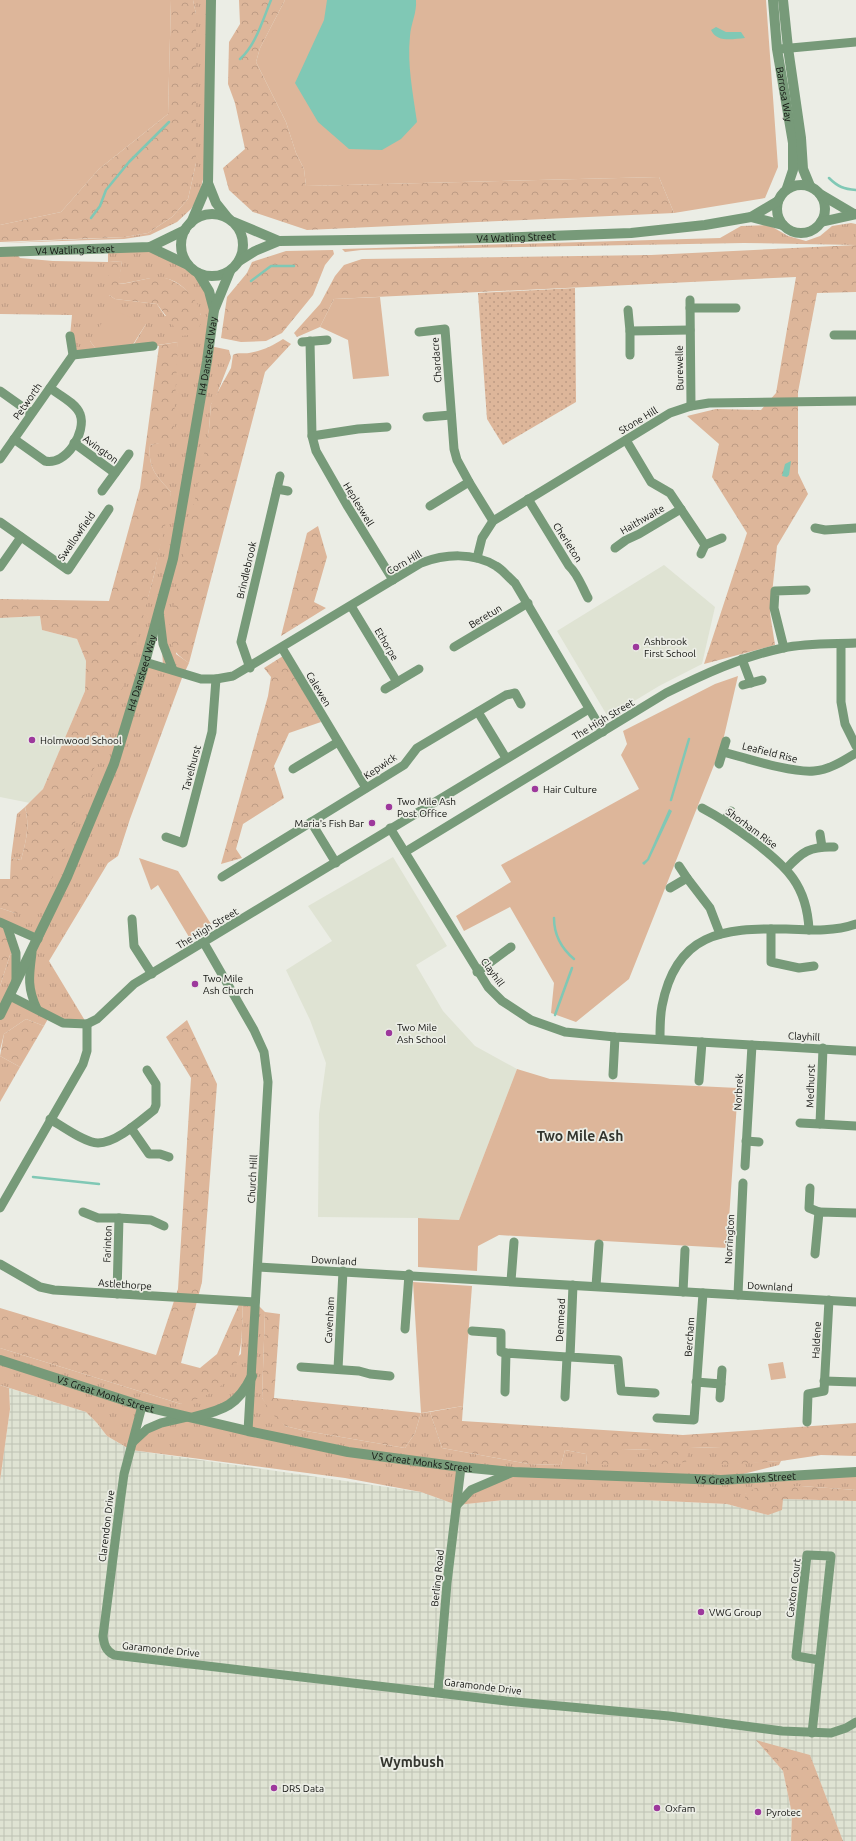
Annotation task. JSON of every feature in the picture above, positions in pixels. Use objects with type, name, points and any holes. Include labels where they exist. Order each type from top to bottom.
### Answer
[{"type":"street","points":[[208,183],[182,239],[181,248],[183,257],[188,265],[198,274],[215,277],[230,271],[239,261],[243,251],[244,241],[240,231],[216,203],[208,183],[212,0]]},
{"type":"street","name":"Barrosa Way","points":[[773,0],[777,49],[793,143],[793,170],[787,188]]},
{"type":"street","name":"Barrosa Way","points":[[783,0],[788,48],[801,138],[803,169],[810,186]]},
{"type":"street","points":[[777,49],[856,42]]},
{"type":"street","points":[[820,194],[825,205],[824,217],[812,230],[806,232],[793,232],[783,225],[776,211],[778,201],[787,188],[798,184],[810,186],[820,194],[855,214]]},
{"type":"street","name":"V4 Watling Street","points":[[239,261],[255,251],[279,241],[492,238],[631,233],[705,225],[751,216],[778,201]]},
{"type":"street","points":[[188,226],[199,217],[208,214],[218,214],[231,220]]},
{"type":"street","points":[[821,222],[855,214]]},
{"type":"street","name":"V4 Watling Street","points":[[751,216],[783,225]]},
{"type":"street","name":"V4 Watling Street","points":[[231,220],[279,241]]},
{"type":"street","name":"V4 Watling Street","points":[[0,252],[150,247],[188,226]]},
{"type":"street","name":"V4 Watling Street","points":[[150,247],[188,265]]},
{"type":"street","name":"H4 Dansteed Way","points":[[0,1015],[38,939],[94,815],[114,764],[145,662],[173,559],[207,361],[214,310],[230,271]]},
{"type":"street","name":"H4 Dansteed Way","points":[[198,274],[209,291],[214,310]]},
{"type":"street","name":"Burewelle","points":[[691,406],[690,304],[736,308]]},
{"type":"street","points":[[628,310],[630,355]]},
{"type":"street","name":"Chardacre","points":[[419,332],[445,326],[454,449],[457,460],[493,521]]},
{"type":"street","points":[[630,331],[690,330]]},
{"type":"street","points":[[834,335],[856,335]]},
{"type":"street","points":[[70,336],[72,355],[153,346]]},
{"type":"street","name":"Hepleswell","points":[[327,340],[306,342],[312,436],[316,451],[324,468],[393,580]]},
{"type":"street","name":"Petworth","points":[[0,460],[72,355]]},
{"type":"street","name":"Avington","points":[[14,439],[44,461],[48,462],[65,455],[74,443],[80,433],[82,422],[80,413],[77,408],[50,388]]},
{"type":"street","points":[[0,391],[31,413]]},
{"type":"street","name":"Stone Hill","points":[[477,558],[482,538],[493,521],[670,413],[691,406],[709,403],[856,401]]},
{"type":"street","points":[[427,417],[451,415]]},
{"type":"street","points":[[312,436],[358,428],[387,427]]},
{"type":"street","name":"Haithwaite","points":[[626,440],[651,482],[670,493],[706,545]]},
{"type":"street","name":"Avington","points":[[74,443],[115,473]]},
{"type":"street","name":"Avington","points":[[102,492],[129,454]]},
{"type":"street","name":"Brindlebrook","points":[[250,668],[241,642],[280,476]]},
{"type":"street","points":[[430,506],[469,482]]},
{"type":"street","points":[[277,489],[288,491]]},
{"type":"street","name":"Cherleton","points":[[528,499],[569,566],[576,573],[588,598]]},
{"type":"street","name":"Swallowfield","points":[[0,522],[68,570],[109,509]]},
{"type":"street","name":"Haithwaite","points":[[615,548],[626,540],[681,509]]},
{"type":"street","points":[[815,528],[824,530],[856,528]]},
{"type":"street","points":[[0,567],[21,537]]},
{"type":"street","points":[[701,554],[706,545],[722,538]]},
{"type":"street","name":"Corn Hill","points":[[145,662],[201,679],[216,679],[233,676],[250,668],[422,563],[437,557],[458,555],[477,558],[496,566],[515,583],[604,732]]},
{"type":"street","points":[[784,648],[774,608],[775,590],[806,590]]},
{"type":"street","name":"Beretun","points":[[454,648],[528,603]]},
{"type":"street","name":"Ethorpe","points":[[351,606],[397,682]]},
{"type":"street","points":[[159,611],[163,644],[173,670]]},
{"type":"street","points":[[841,644],[841,702],[845,724],[856,746]]},
{"type":"street","name":"The High Street","points":[[406,852],[666,693],[702,675],[742,659],[784,648],[856,644]]},
{"type":"street","name":"Calewen","points":[[282,648],[366,788]]},
{"type":"street","points":[[742,659],[747,684],[762,680]]},
{"type":"street","points":[[385,689],[418,669]]},
{"type":"street","name":"Tavelhurst","points":[[166,837],[183,843],[212,732],[216,679]]},
{"type":"street","name":"Kepwick","points":[[222,877],[404,765],[417,748],[506,695],[515,693],[521,704]]},
{"type":"street","name":"The High Street","points":[[87,1024],[97,1019],[134,984],[336,862],[379,838],[390,828],[589,709]]},
{"type":"street","points":[[478,712],[506,758]]},
{"type":"street","points":[[719,764],[726,741]]},
{"type":"street","points":[[293,769],[338,742]]},
{"type":"street","name":"Leafield Rise","points":[[723,752],[798,770],[814,771],[835,766],[856,753]]},
{"type":"street","name":"Shorham Rise","points":[[702,808],[725,820],[787,868],[797,883],[803,897],[808,916],[809,930]]},
{"type":"street","points":[[725,820],[731,811]]},
{"type":"street","points":[[311,822],[336,862]]},
{"type":"street","points":[[390,828],[406,852]]},
{"type":"street","points":[[820,834],[822,846]]},
{"type":"street","points":[[787,868],[806,850],[822,846],[834,847]]},
{"type":"street","name":"Clayhill","points":[[406,852],[477,972],[488,987],[502,1001],[531,1020],[565,1032],[615,1037],[856,1051]]},
{"type":"street","points":[[679,866],[710,908],[720,934]]},
{"type":"street","points":[[670,888],[687,878]]},
{"type":"street","points":[[132,918],[134,946],[152,974]]},
{"type":"street","points":[[3,924],[38,939]]},
{"type":"street","points":[[3,924],[16,953],[16,984]]},
{"type":"street","points":[[660,1039],[662,1007],[667,983],[676,966],[688,950],[703,940],[720,934],[748,929],[809,930],[829,929],[856,924]]},
{"type":"street","points":[[771,929],[771,962],[799,968],[814,966]]},
{"type":"street","name":"Church Hill","points":[[204,943],[254,1030],[264,1052],[268,1082],[248,1431]]},
{"type":"street","points":[[477,972],[511,947]]},
{"type":"street","points":[[32,952],[28,978],[30,994],[37,1010]]},
{"type":"street","points":[[0,1208],[50,1119],[84,1064],[87,1051],[87,1024],[63,1023],[10,996]]},
{"type":"street","points":[[613,1075],[615,1037]]},
{"type":"street","points":[[699,1081],[702,1042]]},
{"type":"street","name":"Norbrek","points":[[745,1166],[752,1045]]},
{"type":"street","name":"Medhurst","points":[[820,1124],[823,1048]]},
{"type":"street","points":[[50,1119],[88,1140],[97,1143],[110,1141],[131,1128],[154,1110],[156,1105],[156,1084],[147,1070]]},
{"type":"street","points":[[800,1123],[856,1126]]},
{"type":"street","points":[[131,1128],[149,1154],[160,1154],[169,1157]]},
{"type":"street","points":[[746,1141],[760,1142]]},
{"type":"street","name":"Norrington","points":[[738,1295],[743,1184]]},
{"type":"street","points":[[810,1188],[809,1208],[818,1212],[856,1213]]},
{"type":"street","name":"Farinton","points":[[83,1212],[98,1218],[151,1220],[164,1226]]},
{"type":"street","points":[[815,1254],[818,1212]]},
{"type":"street","name":"Farinton","points":[[116,1294],[119,1218]]},
{"type":"street","points":[[511,1281],[514,1242]]},
{"type":"street","points":[[596,1286],[599,1244]]},
{"type":"street","points":[[683,1292],[686,1250]]},
{"type":"street","name":"Astlethorpe","points":[[0,1264],[40,1287],[54,1290],[256,1302]]},
{"type":"street","name":"Downland","points":[[258,1267],[409,1274],[856,1302]]},
{"type":"street","name":"Cavenham","points":[[338,1369],[343,1272]]},
{"type":"street","points":[[404,1329],[409,1274]]},
{"type":"street","name":"Denmead","points":[[565,1397],[573,1285]]},
{"type":"street","name":"Bercham","points":[[657,1418],[694,1420],[703,1293]]},
{"type":"street","name":"Haldene","points":[[824,1381],[829,1300]]},
{"type":"street","points":[[472,1331],[501,1333],[501,1352],[506,1352],[505,1392]]},
{"type":"street","name":"Denmead","points":[[506,1352],[618,1360],[621,1391],[655,1393]]},
{"type":"street","name":"V5 Great Monks Street","points":[[0,1360],[142,1406],[248,1431],[348,1452],[395,1459],[513,1472],[720,1480],[856,1472]]},
{"type":"street","points":[[301,1367],[338,1369],[390,1376]]},
{"type":"street","points":[[720,1398],[722,1370]]},
{"type":"street","points":[[133,1443],[147,1429],[161,1423],[215,1412],[233,1403],[245,1392],[252,1376]]},
{"type":"street","points":[[807,1422],[808,1394],[824,1391],[824,1381],[856,1382]]},
{"type":"street","points":[[696,1382],[721,1384]]},
{"type":"street","name":"Clarendon Drive","points":[[107,1650],[104,1646],[103,1636],[120,1502],[142,1406]]},
{"type":"street","name":"Berling Road","points":[[438,1692],[447,1583],[461,1467]]},
{"type":"street","points":[[457,1505],[471,1490],[513,1472]]},
{"type":"street","name":"Caxton Court","points":[[812,1733],[831,1556],[807,1555],[796,1656],[819,1660]]},
{"type":"street","name":"Garamonde Drive","points":[[107,1650],[114,1655],[812,1733],[831,1733],[846,1728],[856,1722]]},
{"type":"shaded area","points":[[327,0],[416,0],[416,9],[410,36],[409,58],[417,122],[401,139],[382,150],[349,149],[318,122],[295,83],[324,20]]},
{"type":"shaded area","points":[[716,27],[726,32],[741,32],[745,38],[721,39],[711,30]]},
{"type":"shaded area","points":[[791,461],[789,475],[787,477],[782,476],[785,464]]},
{"type":"shaded area","name":"Ashbrook First School","points":[[664,565],[715,607],[702,664],[659,686],[608,717],[557,631]]},
{"type":"shaded area","name":"Holmwood School","points":[[40,616],[42,630],[77,639],[86,661],[85,691],[43,789],[30,803],[0,797],[0,618]]},
{"type":"shaded area","points":[[669,809],[672,811],[649,860],[644,865],[642,863],[647,859]]},
{"type":"shaded area","name":"Two Mile Ash School","points":[[393,857],[447,946],[416,965],[443,1011],[475,1046],[517,1069],[459,1220],[318,1217],[319,1114],[326,1063],[310,1020],[286,970],[332,941],[308,906]]},
{"type":"shaded area","points":[[9,1388],[86,1412],[107,1436],[131,1450],[421,1492],[457,1505],[504,1500],[645,1500],[727,1504],[768,1515],[783,1499],[856,1501],[856,1841],[843,1841],[810,1756],[757,1741],[783,1771],[792,1814],[791,1841],[0,1841],[0,1481],[10,1409]]},
{"type":"green space","points":[[0,0],[171,0],[168,114],[99,169],[61,212],[0,225]]},
{"type":"green space","points":[[171,0],[193,0],[196,14],[196,163],[188,199],[172,217],[148,233],[125,237],[0,242],[0,225],[61,212],[99,169],[168,114]]},
{"type":"green space","points":[[193,0],[207,0],[205,171],[199,196],[191,209],[177,222],[150,235],[124,239],[0,243],[125,237],[148,233],[172,217],[188,199],[196,163],[196,14]]},
{"type":"green space","points":[[239,0],[285,0],[260,48],[256,62],[286,122],[296,153],[304,169],[306,186],[659,177],[674,213],[307,230],[253,212],[229,190],[223,168],[245,149],[235,103],[228,84],[229,42],[240,24]]},
{"type":"green space","points":[[285,0],[766,0],[778,167],[765,198],[674,213],[659,177],[306,186],[304,169],[296,153],[286,122],[256,62],[260,48]]},
{"type":"green space","points":[[851,223],[856,224],[856,245],[744,243],[361,250],[345,252],[342,249],[720,238],[741,226],[769,225],[788,236],[806,241],[820,236],[832,226]]},
{"type":"green space","points":[[856,245],[856,292],[817,293],[798,392],[798,473],[808,494],[777,546],[770,613],[775,645],[704,664],[747,533],[712,477],[719,444],[687,416],[716,409],[761,410],[776,393],[796,277],[334,299],[320,327],[297,337],[294,333],[320,304],[335,276],[344,265],[362,259],[651,255]]},
{"type":"green space","points":[[108,247],[150,247],[188,265],[209,291],[210,346],[229,350],[231,358],[215,399],[211,404],[209,429],[176,654],[189,663],[182,678],[130,819],[118,856],[108,863],[49,961],[87,1024],[49,1017],[44,1026],[26,1019],[4,1034],[0,1050],[0,986],[10,955],[16,953],[10,996],[36,1009],[28,978],[38,939],[0,922],[0,908],[15,913],[148,597],[171,492],[154,471],[150,460],[150,445],[159,443],[178,342],[131,349],[146,324],[90,341],[99,353],[73,355],[70,336],[72,315],[0,314],[0,252],[15,252],[20,258],[53,261],[108,262]],"holes":[[[122,261],[118,284],[154,278],[174,281],[190,295],[201,315],[165,316],[157,304],[115,299],[109,295],[109,262]],[[160,613],[163,666],[145,662]]]},
{"type":"green space","points":[[333,250],[334,254],[325,265],[313,295],[282,333],[266,341],[241,342],[221,338],[227,297],[247,273],[252,262],[286,251]]},
{"type":"green space","points":[[122,261],[119,284],[158,277],[172,281],[186,290],[192,296],[200,309],[201,318],[198,334],[181,336],[157,304],[115,299],[109,295],[108,262]]},
{"type":"green space","points":[[575,288],[576,402],[503,445],[487,419],[478,293]]},
{"type":"green space","points":[[380,297],[389,376],[353,379],[348,340],[320,327],[334,299]]},
{"type":"green space","points":[[111,309],[146,324],[132,346],[96,349],[90,341]]},
{"type":"green space","points":[[283,339],[291,344],[265,372],[189,663],[175,651],[173,647],[170,624],[209,429],[211,404],[231,368],[233,355],[258,351]]},
{"type":"green space","points":[[178,342],[173,441],[150,445],[150,460],[152,466],[157,476],[171,492],[170,504],[154,575],[130,667],[71,834],[39,909],[15,913],[0,908],[0,879],[10,879],[11,858],[21,860],[26,840],[27,827],[25,807],[43,789],[85,691],[86,661],[77,639],[42,630],[40,616],[0,618],[0,599],[109,601],[140,488],[159,346],[153,346]]},
{"type":"green space","points":[[318,526],[327,557],[314,602],[326,608],[281,636],[307,533]]},
{"type":"green space","points":[[283,656],[321,722],[289,733],[274,766],[284,798],[243,824],[236,849],[242,858],[221,864],[268,696],[271,677],[264,668]]},
{"type":"green space","points":[[738,676],[722,745],[629,979],[576,1022],[551,1013],[554,983],[510,907],[464,931],[456,916],[511,882],[501,865],[639,789],[621,755],[627,744],[623,731],[715,684]]},
{"type":"green space","points":[[25,807],[27,827],[26,840],[21,860],[11,858],[17,814]]},
{"type":"green space","points":[[139,858],[178,871],[211,924],[189,937],[158,885],[151,890]]},
{"type":"green space","points":[[0,922],[16,953],[10,955],[0,986]]},
{"type":"green space","points":[[26,1019],[44,1026],[20,1067],[0,1056],[4,1034]]},
{"type":"green space","points":[[187,1020],[217,1084],[202,1282],[181,1363],[200,1368],[217,1354],[240,1302],[243,1302],[239,1355],[229,1378],[220,1387],[207,1395],[181,1404],[0,1348],[0,1308],[156,1355],[178,1289],[191,1078],[166,1037]]},
{"type":"green space","points":[[0,1056],[20,1067],[0,1102]]},
{"type":"green space","points":[[517,1069],[550,1079],[738,1088],[727,1248],[499,1235],[478,1246],[477,1271],[418,1267],[418,1218],[459,1220]]},
{"type":"green space","points":[[413,1282],[472,1286],[463,1406],[421,1413]]},
{"type":"green space","points":[[243,1302],[255,1302],[265,1312],[262,1398],[285,1426],[306,1431],[405,1448],[415,1433],[421,1413],[430,1412],[442,1448],[529,1464],[561,1465],[565,1450],[586,1454],[587,1466],[623,1449],[652,1450],[652,1465],[690,1448],[721,1447],[721,1464],[781,1461],[779,1465],[723,1479],[856,1472],[856,1490],[801,1486],[745,1494],[745,1509],[727,1504],[645,1500],[504,1500],[457,1505],[421,1492],[345,1478],[131,1450],[107,1436],[86,1412],[0,1385],[0,1348],[181,1404],[241,1354]],"holes":[[[252,1378],[248,1431],[192,1417],[215,1412]],[[143,1406],[186,1417],[147,1429],[133,1442]],[[461,1467],[511,1473],[487,1482],[457,1505]]]},
{"type":"green space","points":[[265,1312],[280,1314],[274,1398],[421,1413],[415,1433],[405,1448],[285,1426],[272,1414],[262,1398]]},
{"type":"green space","points":[[783,1362],[786,1378],[771,1380],[768,1364]]},
{"type":"green space","points":[[0,1385],[9,1388],[10,1409],[0,1481]]},
{"type":"green space","points":[[463,1406],[462,1421],[683,1435],[856,1423],[856,1456],[821,1455],[781,1461],[721,1465],[720,1447],[690,1448],[686,1462],[652,1465],[652,1450],[623,1449],[618,1464],[587,1466],[586,1454],[565,1450],[561,1465],[529,1464],[442,1448],[430,1412]]},
{"type":"green space","points":[[801,1486],[856,1490],[856,1501],[783,1499],[782,1510],[768,1515],[745,1509],[745,1494],[757,1487]]},
{"type":"green space","points":[[756,1740],[810,1755],[843,1841],[791,1841],[792,1814],[783,1771]]},
{"type":"waterway","points":[[240,59],[255,39],[271,0]]},
{"type":"waterway","points":[[91,218],[100,206],[106,190],[129,162],[169,122]]},
{"type":"waterway","points":[[829,178],[841,187],[856,190]]},
{"type":"waterway","points":[[251,281],[271,266],[294,266]]},
{"type":"waterway","points":[[671,800],[689,739]]},
{"type":"waterway","points":[[554,918],[555,930],[559,941],[574,959]]},
{"type":"waterway","points":[[555,1015],[572,968]]},
{"type":"waterway","points":[[33,1177],[99,1184]]},
{"type":"place","name":"Ashbrook First School","points":[[636,647]]},
{"type":"place","name":"Holmwood School","points":[[32,740]]},
{"type":"place","name":"Hair Culture","points":[[535,789]]},
{"type":"place","name":"Two Mile Ash Post Office","points":[[389,807]]},
{"type":"place","name":"Maria's Fish Bar","points":[[372,823]]},
{"type":"place","name":"Two Mile Ash Church","points":[[195,984]]},
{"type":"place","name":"Two Mile Ash School","points":[[389,1033]]},
{"type":"place","name":"VWG Group","points":[[701,1612]]},
{"type":"place","name":"DRS Data","points":[[274,1788]]},
{"type":"place","name":"Oxfam","points":[[657,1808]]},
{"type":"place","name":"Pyrotec","points":[[758,1812]]},
{"type":"district","name":"Two Mile Ash","points":[[580,1136]]},
{"type":"district","name":"Wymbush","points":[[412,1762]]}]
